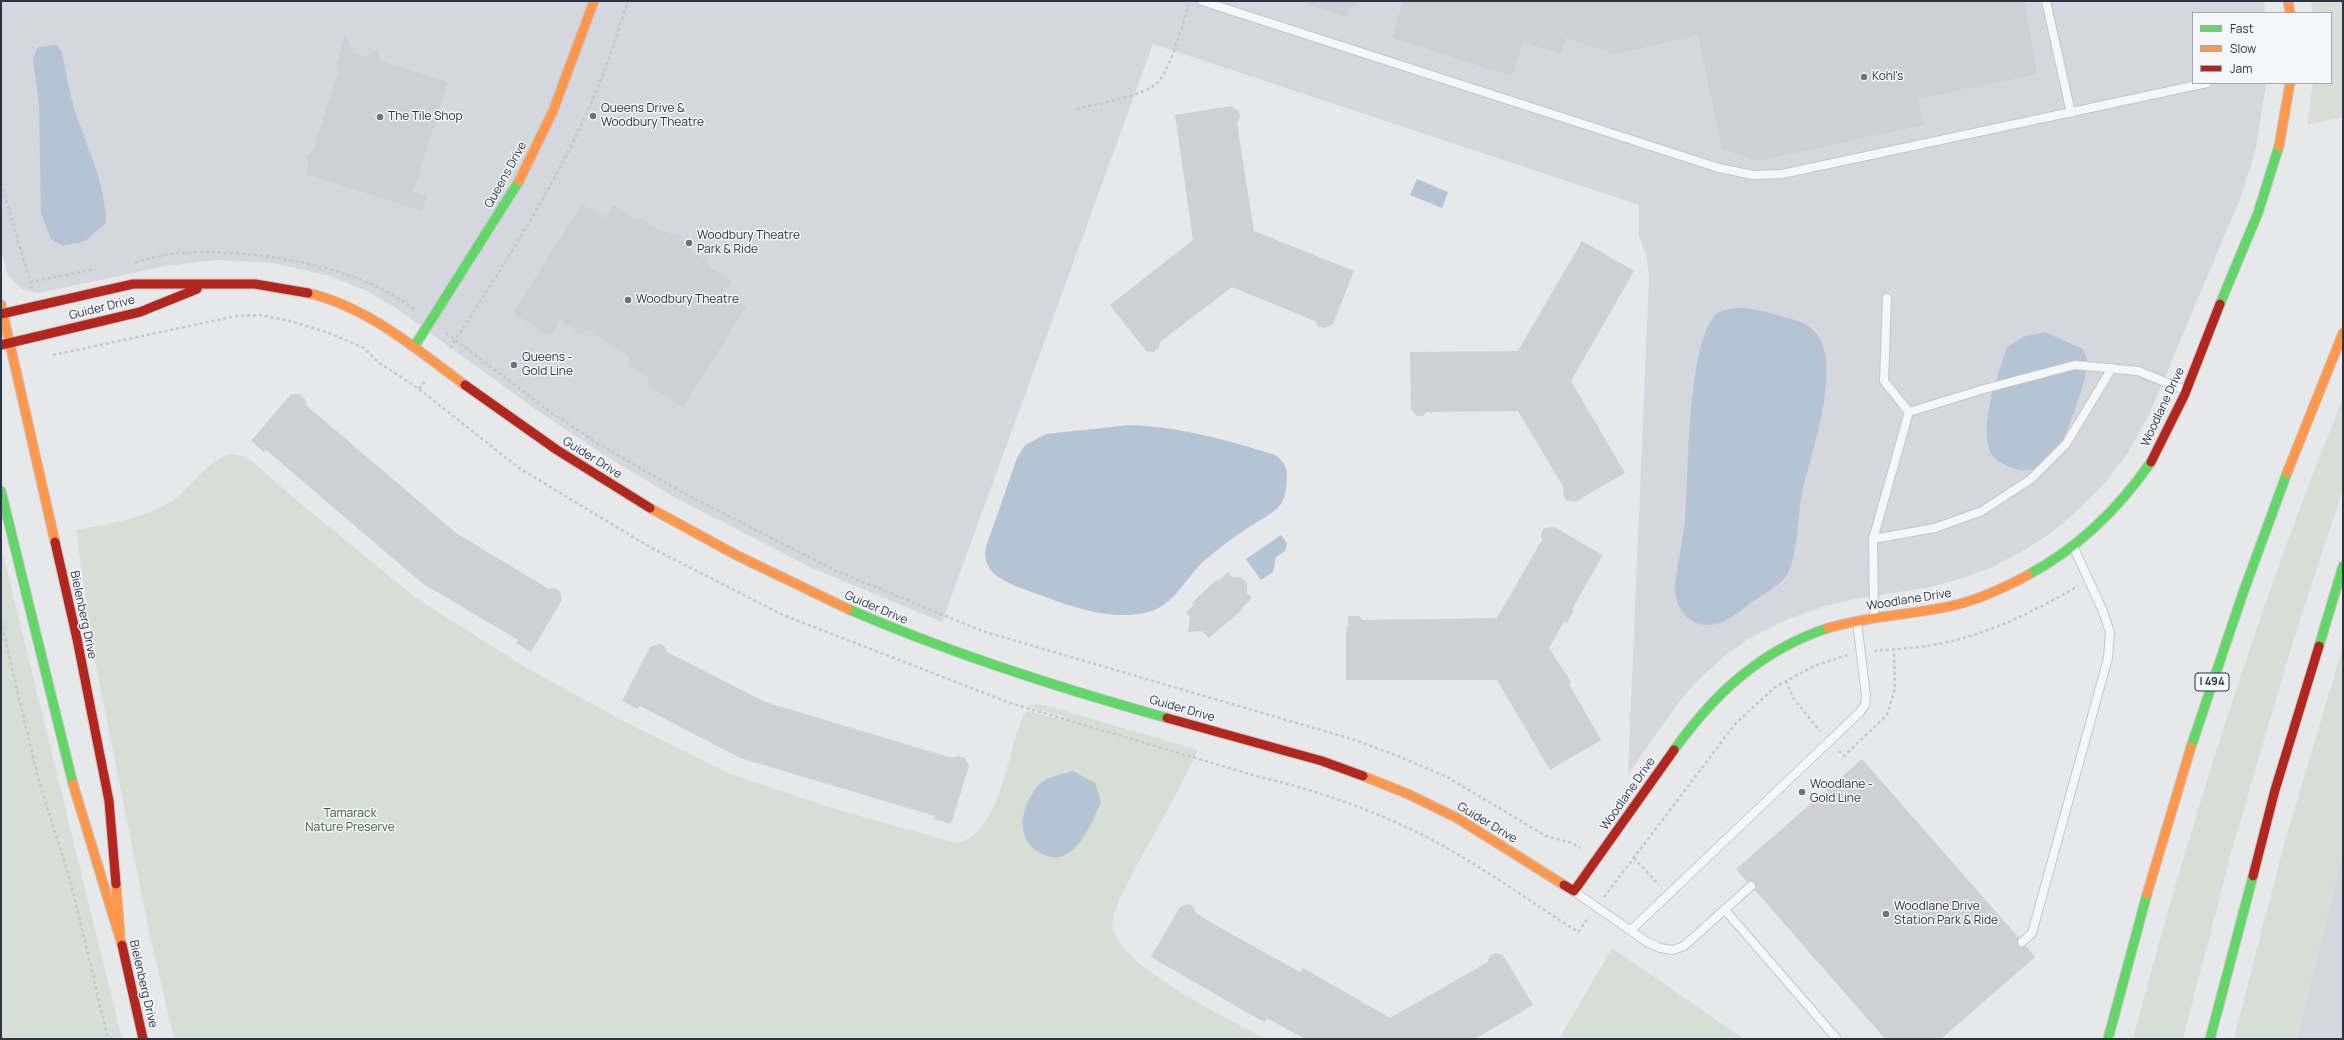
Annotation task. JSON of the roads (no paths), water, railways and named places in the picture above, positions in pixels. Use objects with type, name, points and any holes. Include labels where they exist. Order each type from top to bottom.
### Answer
[{"type":"main road","name":"Queens Drive","points":[[414,348],[521,177],[553,111],[594,1]]},
{"type":"main road","points":[[2288,1],[2290,12]]},
{"type":"main road","name":"Woodlane Drive","points":[[1574,891],[1698,716],[1725,687],[1757,662],[1789,642],[1820,629],[1856,620],[1942,609],[1984,596],[2050,562],[2090,532],[2123,498],[2152,459],[2174,417],[2260,209],[2277,160],[2288,113],[2290,84]]},
{"type":"main road","name":"Guider Drive","points":[[2,311],[36,306],[133,284],[255,284],[291,289],[319,296],[366,316],[414,348],[574,463],[664,517],[826,599],[902,632],[1020,674],[1322,761],[1368,776],[1417,798],[1458,819],[1574,891]]},
{"type":"main road","name":"Guider Drive","points":[[6,344],[140,312],[206,285]]},
{"type":"main road","name":"Bielenberg Drive","points":[[2,311],[6,344],[77,639],[109,801],[120,934]]},
{"type":"main road","name":"I 494","points":[[2108,1039],[2142,908],[2219,660],[2278,494],[2343,333]]},
{"type":"main road","name":"Bielenberg Drive","points":[[1,491],[80,810],[120,934],[143,1039]]},
{"type":"main road","points":[[2210,1039],[2275,790],[2343,566]]},
{"type":"lane","points":[[1202,1],[1718,168],[1753,175],[1782,174],[2202,84]]},
{"type":"lane","points":[[2046,1],[2071,113]]},
{"type":"lane","points":[[1887,298],[1884,381],[1909,412]]},
{"type":"lane","points":[[1909,412],[1984,389],[2075,365],[2138,371],[2185,390]]},
{"type":"lane","points":[[1873,539],[1935,528],[1975,513],[2031,480],[2066,444],[2112,368]]},
{"type":"lane","points":[[1874,618],[1873,539],[1909,412]]},
{"type":"lane","points":[[2022,942],[2032,933],[2108,658],[2110,632],[2089,579],[2072,545]]},
{"type":"lane","points":[[1631,930],[1860,712],[1865,704],[1862,653],[1856,620]]},
{"type":"lane","points":[[1574,891],[1660,948],[1672,950],[1684,946],[1751,886]]},
{"type":"lane","points":[[1724,910],[1837,1039]]},
{"type":"water","points":[[57,45],[62,52],[72,100],[99,178],[105,207],[106,223],[85,241],[63,246],[51,239],[41,213],[39,106],[33,58],[38,47]]},
{"type":"water","points":[[1417,179],[1448,192],[1442,208],[1410,195]]},
{"type":"water","points":[[1736,308],[1762,311],[1798,321],[1811,328],[1823,346],[1826,365],[1826,387],[1817,434],[1802,493],[1795,549],[1790,569],[1783,580],[1776,586],[1735,615],[1713,625],[1704,625],[1696,623],[1684,614],[1677,599],[1675,590],[1685,520],[1691,415],[1698,359],[1704,336],[1714,316],[1719,312]]},
{"type":"water","points":[[2045,332],[2083,349],[2087,359],[2087,369],[2075,410],[2058,450],[2053,458],[2047,464],[2038,468],[2020,470],[2002,464],[1992,455],[1987,439],[1988,413],[2007,347],[2023,337]]},
{"type":"water","points":[[1130,425],[1186,431],[1239,444],[1275,455],[1283,462],[1287,471],[1286,488],[1283,501],[1278,508],[1249,527],[1205,560],[1165,604],[1148,612],[1132,615],[1116,615],[1083,609],[1067,605],[1014,585],[994,574],[987,563],[985,555],[986,547],[1017,458],[1025,445],[1046,434]]},
{"type":"water","points":[[1281,535],[1287,543],[1285,551],[1276,557],[1273,572],[1261,580],[1246,559]]},
{"type":"water","points":[[1073,771],[1095,783],[1101,802],[1082,840],[1076,847],[1063,856],[1048,856],[1040,853],[1026,840],[1023,831],[1024,813],[1031,795],[1040,784],[1054,776]]},
{"type":"place","name":"Kohl's","points":[[1864,77]]},
{"type":"place","name":"Queens Drive & Woodbury Theatre","points":[[593,116]]},
{"type":"place","name":"The Tile Shop","points":[[380,117]]},
{"type":"place","name":"Woodbury Theatre Park & Ride","points":[[689,243]]},
{"type":"place","name":"Woodbury Theatre","points":[[628,300]]},
{"type":"place","name":"Queens - Gold Line","points":[[514,365]]},
{"type":"place","name":"Woodlane - Gold Line","points":[[1802,792]]},
{"type":"place","name":"Woodlane Drive Station Park & Ride","points":[[1886,914]]},
{"type":"park label","name":"Tamarack Nature Preserve","points":[[350,821]]}]
